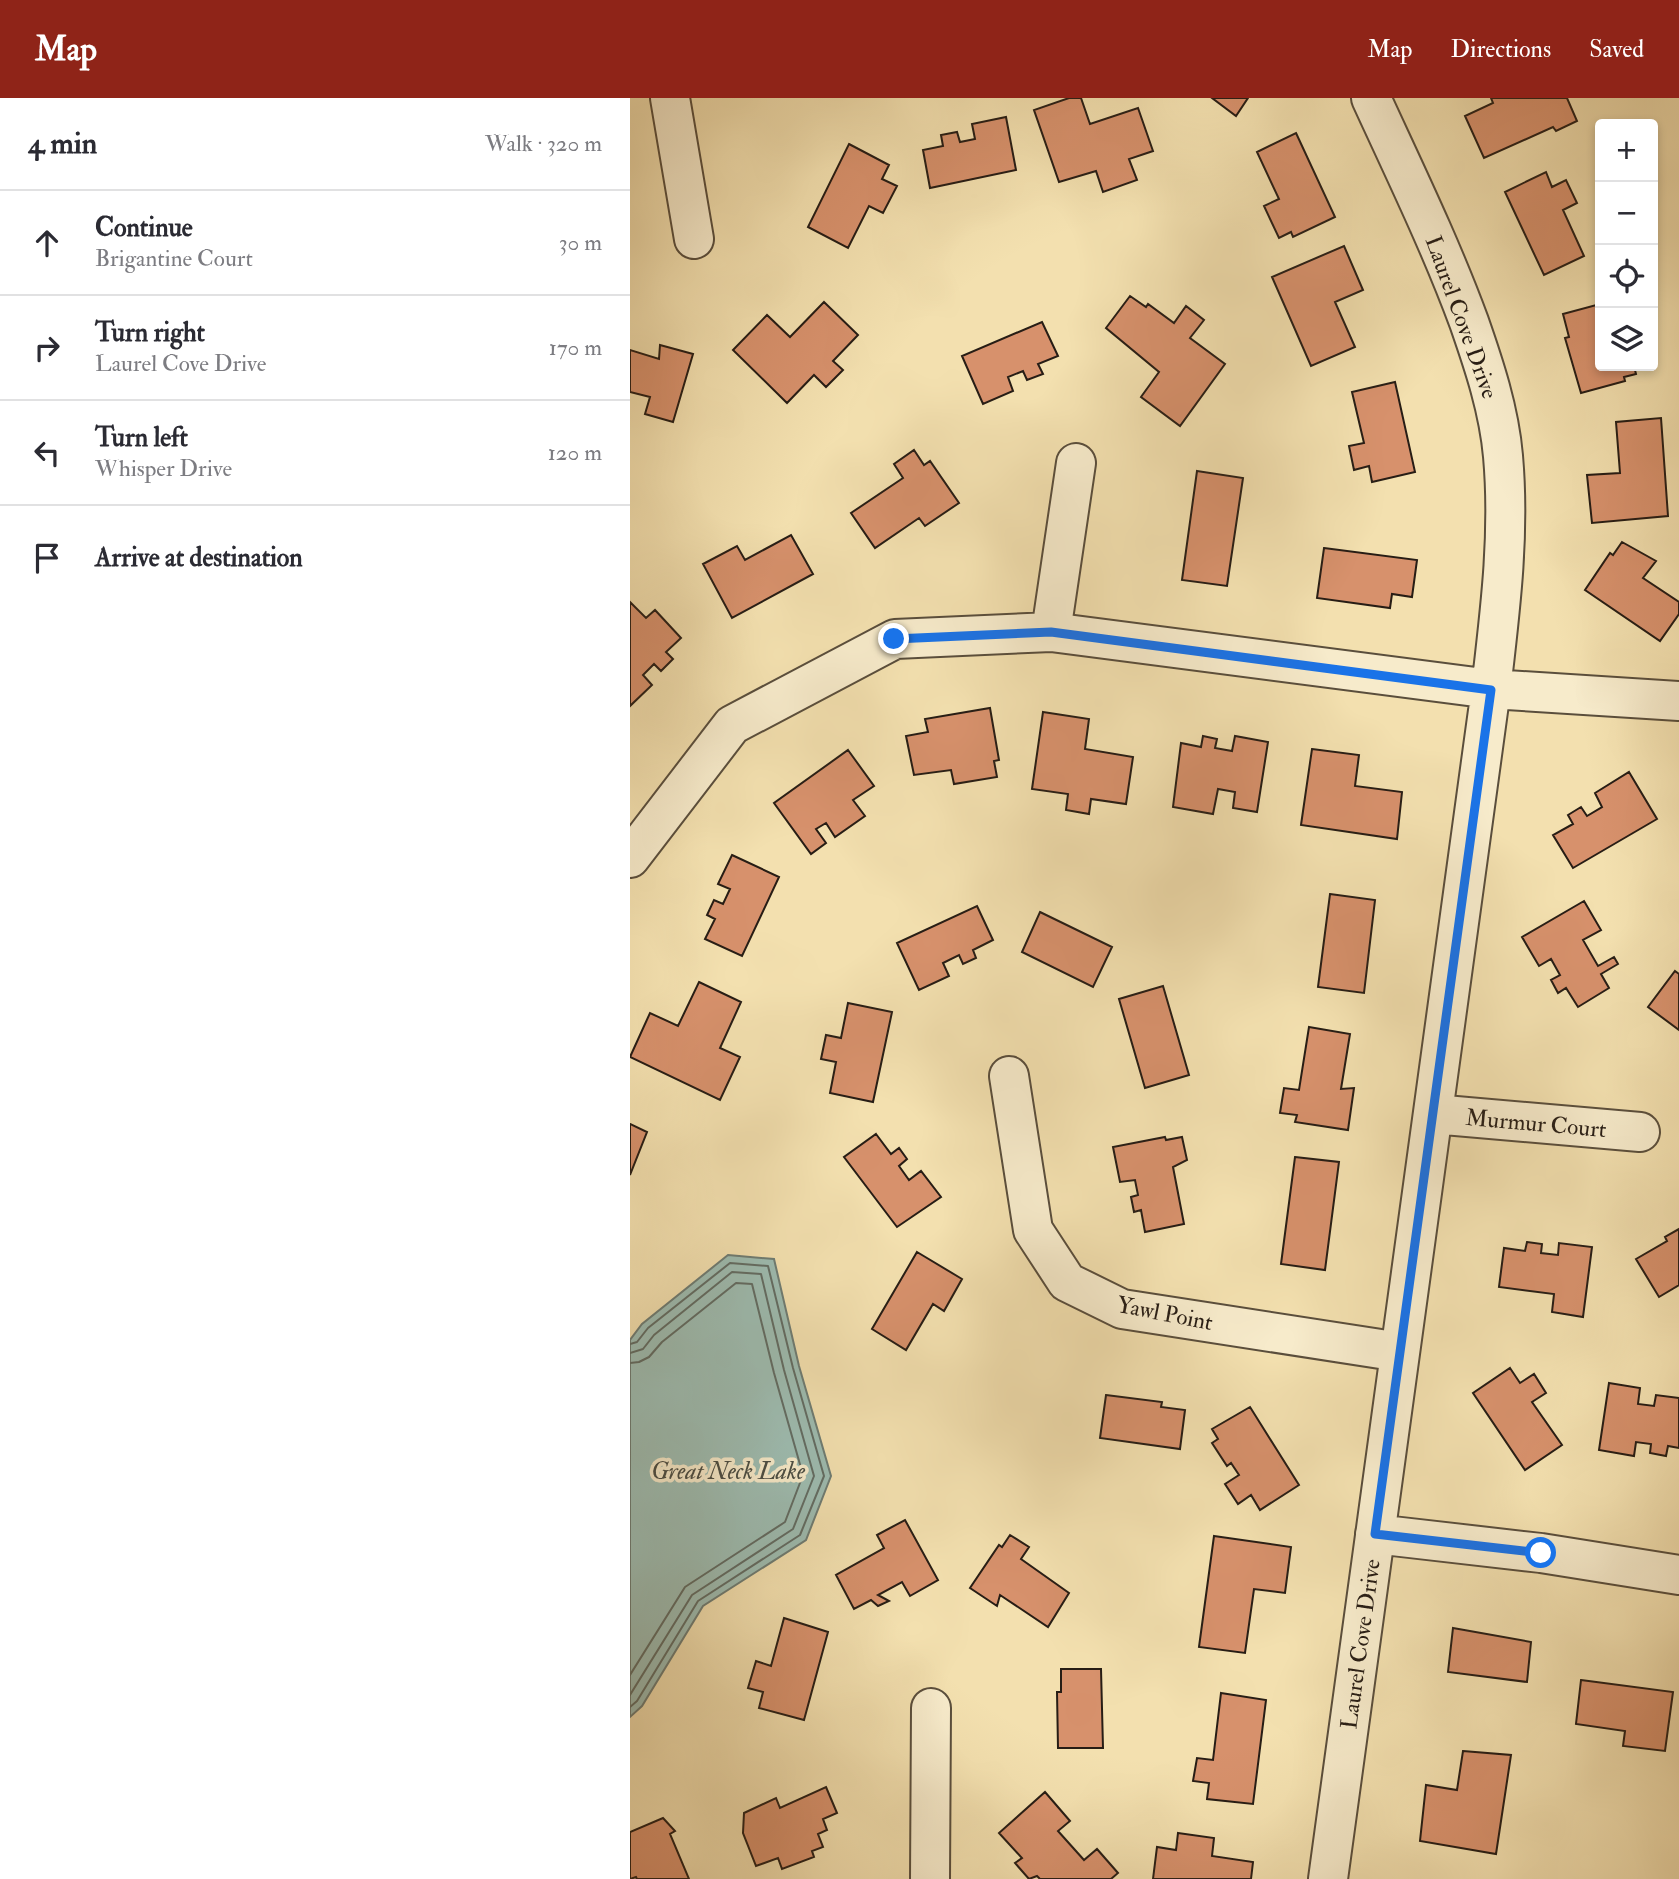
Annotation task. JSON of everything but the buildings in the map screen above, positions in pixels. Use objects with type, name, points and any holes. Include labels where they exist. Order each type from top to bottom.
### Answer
[{"type":"street","points":[[670,98],[694,239]]},
{"type":"street","name":"Laurel Cove Drive","points":[[1328,1879],[1491,690],[1503,588],[1506,522],[1503,455],[1497,416],[1484,365],[1450,270],[1371,98]]},
{"type":"street","points":[[1051,632],[1076,464]]},
{"type":"street","points":[[630,858],[732,725],[894,639],[1051,632],[1491,690],[1679,701]]},
{"type":"street","name":"Yawl Point","points":[[1009,1076],[1033,1230],[1067,1282],[1122,1309],[1400,1352]]},
{"type":"street","name":"Murmur Court","points":[[1433,1114],[1640,1132]]},
{"type":"street","points":[[1375,1534],[1541,1553],[1679,1575]]},
{"type":"street","points":[[930,1879],[931,1708]]},
{"type":"water","name":"Great Neck Lake","points":[[728,1255],[774,1259],[799,1366],[831,1476],[806,1540],[703,1606],[642,1706],[630,1717],[630,1340],[642,1324]]},
{"type":"route","points":[[894,639],[1051,632],[1491,690],[1375,1534],[1541,1553]]}]
